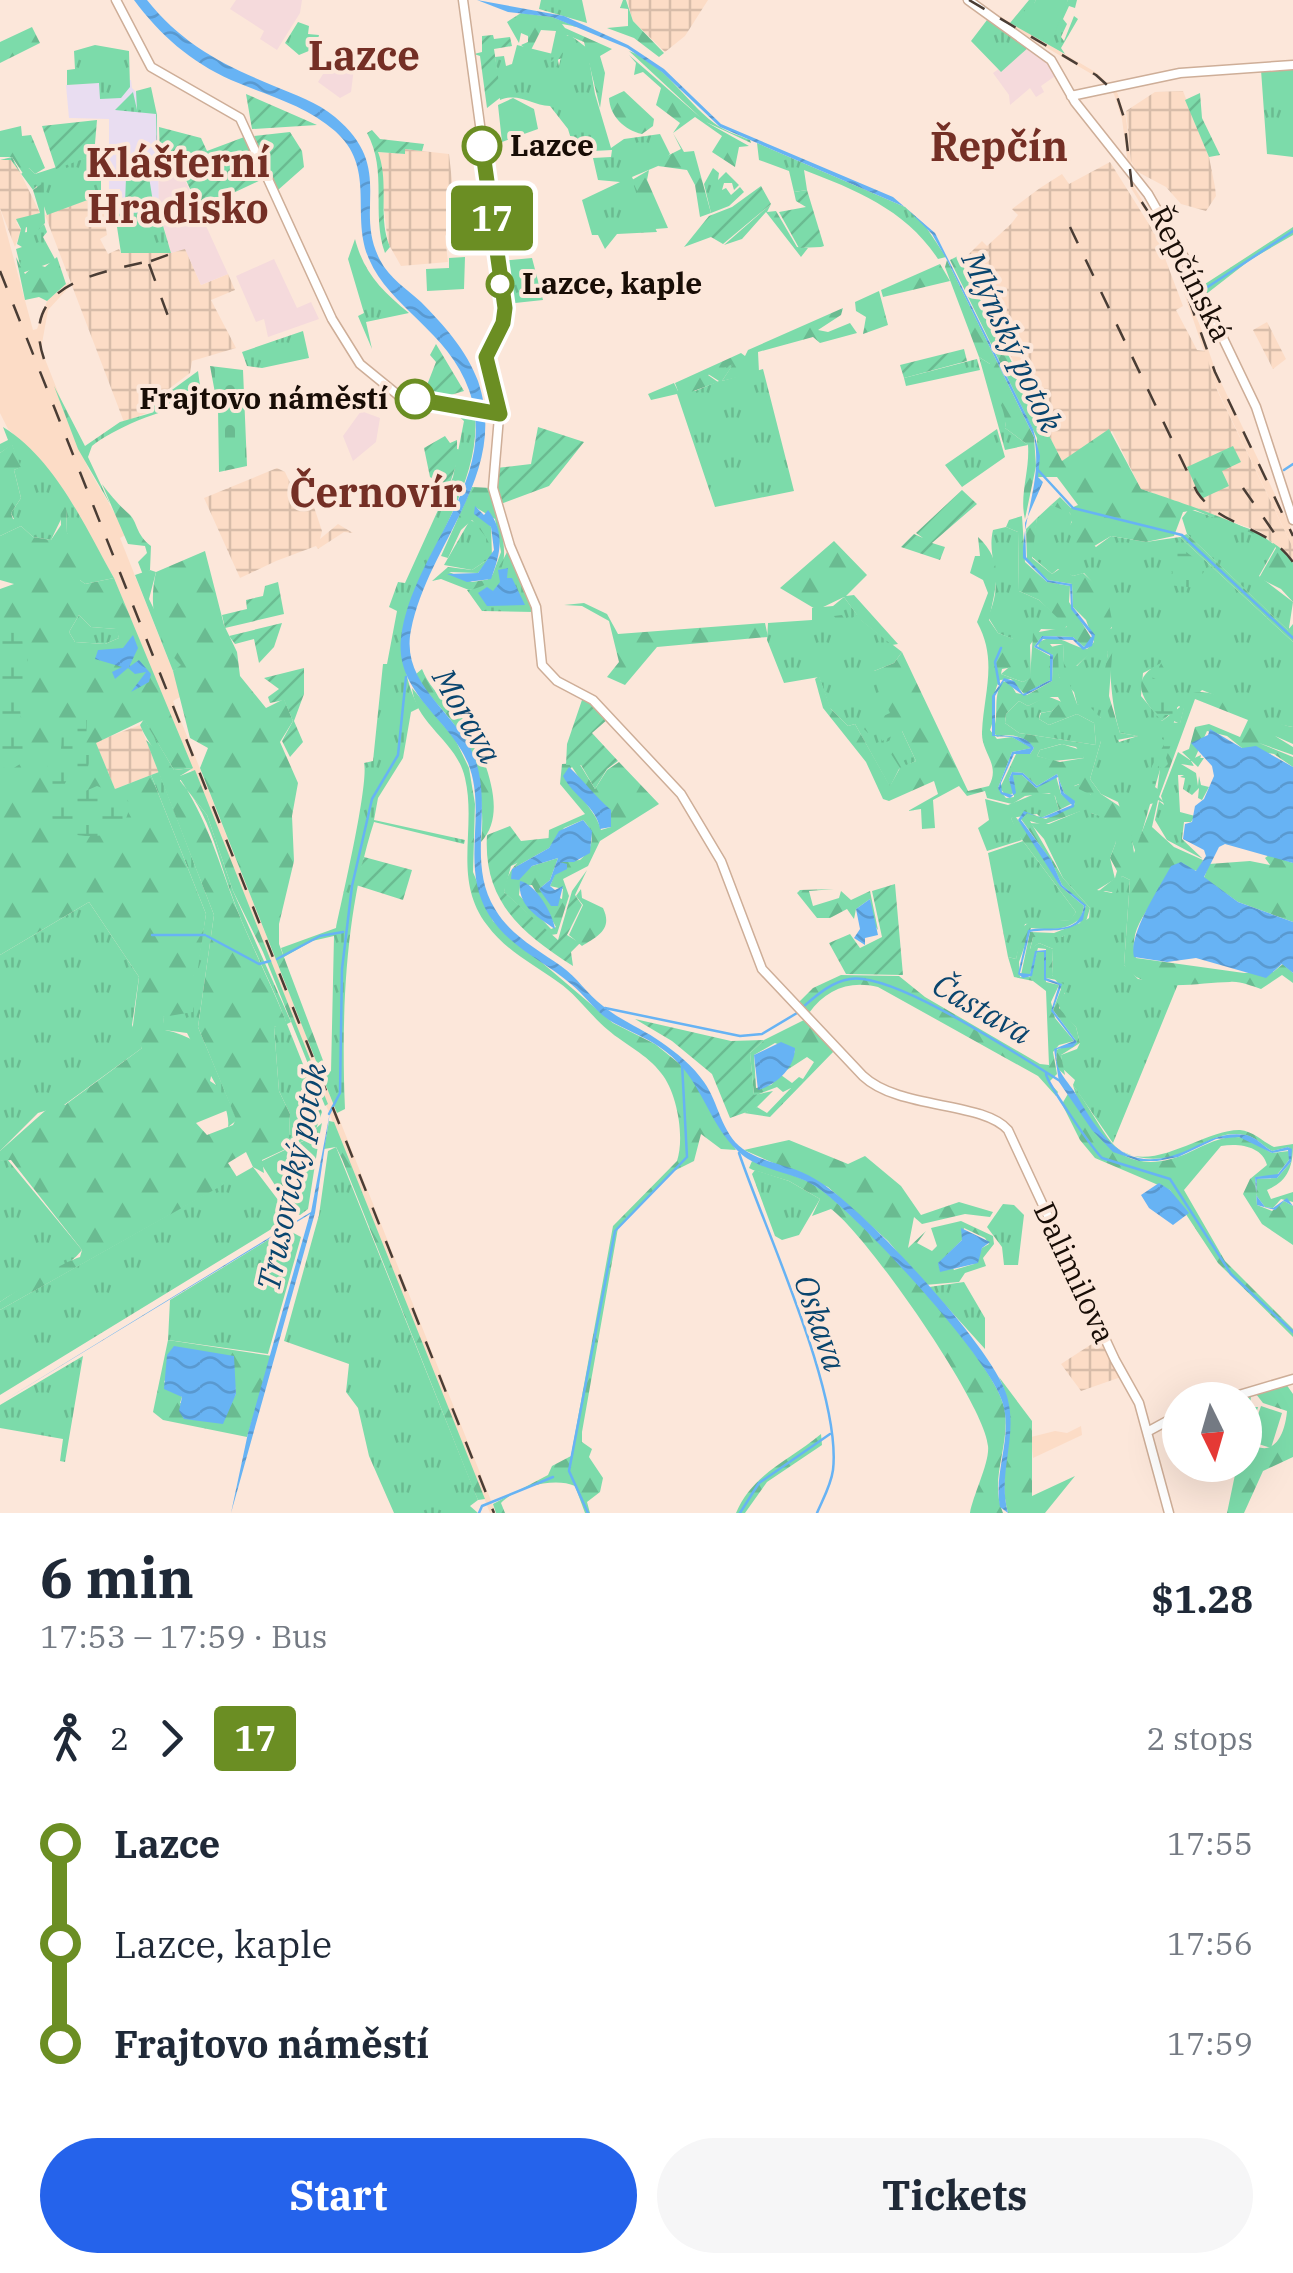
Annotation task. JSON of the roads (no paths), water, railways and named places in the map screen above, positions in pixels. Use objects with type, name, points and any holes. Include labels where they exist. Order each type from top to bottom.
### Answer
[{"type":"main road","points":[[116,0],[148,64],[240,118],[334,323],[359,362],[398,395],[496,414]]},
{"type":"main road","name":"Dalimilova","points":[[463,0],[505,308],[503,323],[486,357],[496,414],[494,494],[535,603],[542,665],[557,682],[600,706],[681,794],[722,861],[762,969],[870,1082],[912,1099],[991,1118],[1008,1130],[1114,1360],[1139,1402],[1169,1513]]},
{"type":"main road","name":"Řepčínská","points":[[968,0],[1050,58],[1072,96],[1137,177],[1172,234],[1256,408],[1293,520]]},
{"type":"main road","points":[[1072,96],[1087,89],[1113,90],[1201,71],[1293,65]]},
{"type":"main road","points":[[1262,1389],[1293,1380]]},
{"type":"main road","points":[[1147,1432],[1162,1424]]},
{"type":"water","points":[[134,0],[147,0],[174,29],[221,61],[321,107],[353,136],[369,171],[370,223],[380,260],[393,278],[446,329],[468,359],[478,381],[485,415],[483,447],[463,508],[420,598],[410,649],[421,682],[474,756],[482,795],[482,872],[495,909],[516,934],[567,970],[603,1006],[690,1065],[709,1090],[730,1135],[743,1149],[806,1174],[836,1194],[890,1244],[948,1307],[992,1366],[1009,1404],[1005,1481],[1008,1513],[1000,1507],[999,1494],[1006,1427],[1002,1401],[973,1352],[920,1288],[818,1188],[747,1159],[719,1128],[677,1062],[653,1043],[608,1019],[571,984],[506,936],[489,915],[476,878],[476,801],[468,763],[415,690],[401,657],[408,606],[464,486],[473,455],[476,423],[469,390],[448,352],[390,292],[369,259],[362,226],[359,176],[348,145],[311,114],[216,73],[190,56],[154,25]]},
{"type":"water","points":[[477,0],[564,16],[628,45],[664,69],[721,124],[893,197],[904,207],[720,127],[662,72],[627,48],[552,17],[508,12]]},
{"type":"water","points":[[907,209],[935,233],[1033,429],[1040,456],[1038,477],[1043,482],[1028,517],[1036,468],[1034,437],[947,260],[932,234]]},
{"type":"water","points":[[475,506],[484,515],[488,510],[494,519],[499,553],[491,579],[467,582],[447,574],[478,573],[494,550],[491,527],[474,514]]},
{"type":"water","points":[[1025,531],[1026,557],[1048,580],[1072,584],[1073,607],[1095,635],[1092,646],[1083,650],[1073,640],[1043,639],[1037,646],[1053,655],[1052,681],[1024,696],[1004,681],[995,696],[995,735],[1021,738],[1034,748],[1030,754],[1014,754],[1001,783],[1002,792],[1013,795],[1009,779],[1012,772],[1023,773],[1037,786],[1057,774],[1064,793],[1075,801],[1074,807],[1046,818],[1042,817],[1072,805],[1061,794],[1058,777],[1036,788],[1022,775],[1013,775],[1016,793],[1010,798],[1001,794],[998,788],[1012,752],[1031,748],[1012,737],[992,736],[992,696],[1004,678],[1014,681],[1023,694],[1050,680],[1050,655],[1034,647],[1042,636],[1073,637],[1084,647],[1092,636],[1071,609],[1070,586],[1047,582],[1023,558]]},
{"type":"water","points":[[508,568],[507,578],[512,578],[525,605],[487,606],[478,593],[487,587],[493,591],[500,582],[498,570]]},
{"type":"water","points":[[133,635],[138,648],[129,667],[139,660],[151,674],[149,682],[131,692],[146,672],[135,674],[128,668],[115,679],[112,672],[122,667],[95,659],[98,650],[123,648]]},
{"type":"water","points":[[1210,729],[1242,748],[1256,746],[1293,767],[1293,863],[1225,844],[1219,847],[1204,877],[1238,902],[1293,922],[1293,973],[1282,964],[1266,978],[1196,958],[1167,962],[1134,957],[1140,924],[1171,866],[1181,862],[1196,871],[1206,856],[1204,850],[1183,839],[1185,824],[1192,822],[1195,806],[1204,799],[1214,776],[1212,766],[1191,743],[1208,735]]},
{"type":"water","points":[[569,767],[611,810],[611,827],[600,829],[594,814],[567,783],[563,776]]},
{"type":"water","points":[[1024,811],[1036,816],[1027,813],[1021,820],[1051,860],[1062,885],[1086,905],[1083,920],[1076,925],[1064,929],[1030,932],[1020,973],[1030,974],[1035,951],[1046,950],[1046,978],[1062,984],[1053,1010],[1077,1042],[1073,1047],[1057,1049],[1062,1074],[1110,1142],[1137,1158],[1172,1156],[1212,1139],[1232,1134],[1250,1136],[1272,1151],[1292,1149],[1291,1162],[1277,1178],[1257,1179],[1256,1193],[1255,1177],[1278,1174],[1289,1160],[1288,1150],[1272,1153],[1239,1137],[1216,1139],[1178,1157],[1139,1161],[1113,1152],[1092,1130],[1059,1082],[1054,1049],[1074,1041],[1051,1011],[1059,985],[1044,980],[1044,952],[1037,952],[1032,976],[1023,978],[1018,974],[1028,930],[1070,926],[1081,916],[1084,906],[1060,886],[1018,820]]},
{"type":"water","points":[[583,820],[592,831],[590,853],[574,862],[560,862],[567,864],[567,869],[555,875],[550,886],[555,890],[563,886],[558,906],[551,906],[539,889],[550,880],[558,858],[532,866],[519,880],[511,879],[512,869],[549,848],[559,831]]},
{"type":"water","points":[[520,881],[543,901],[555,929],[525,904]]},
{"type":"water","points":[[870,899],[878,935],[865,938],[865,945],[854,938],[860,929],[856,909]]},
{"type":"water","points":[[781,1042],[795,1048],[792,1062],[778,1080],[758,1090],[754,1055]]},
{"type":"water","points":[[330,1112],[315,1213],[231,1513],[248,1433],[310,1214],[0,1403],[311,1212]]},
{"type":"water","points":[[1159,1183],[1189,1213],[1173,1225],[1149,1208],[1141,1195]]},
{"type":"water","points":[[1256,1195],[1265,1207],[1273,1208],[1287,1198],[1293,1206],[1284,1201],[1275,1210],[1257,1205]]},
{"type":"water","points":[[961,1228],[990,1242],[982,1248],[978,1263],[940,1272],[938,1263],[962,1240]]},
{"type":"water","points":[[174,1346],[234,1356],[236,1394],[223,1424],[184,1419],[179,1411],[182,1397],[164,1389],[167,1355]]},
{"type":"waterway","points":[[1203,290],[1293,231]]},
{"type":"waterway","points":[[1284,470],[1293,464]]},
{"type":"waterway","points":[[1038,470],[1073,508],[1182,535],[1293,638]]},
{"type":"waterway","points":[[999,684],[995,662],[1001,648]]},
{"type":"waterway","name":"Trusovický potok","points":[[329,1114],[340,1093],[342,969],[352,886],[372,799],[398,755],[406,677]]},
{"type":"waterway","points":[[277,959],[320,936],[343,932]]},
{"type":"waterway","points":[[152,935],[205,935]]},
{"type":"waterway","points":[[207,936],[259,964],[270,961]]},
{"type":"waterway","name":"Častava","points":[[803,1007],[837,983],[870,980],[925,1001],[1060,1081]]},
{"type":"waterway","name":"Častava","points":[[605,1008],[740,1036],[762,1034],[797,1013]]},
{"type":"waterway","points":[[588,1513],[569,1471],[615,1231],[687,1157],[682,1064]]},
{"type":"waterway","name":"Častava","points":[[1046,1074],[1102,1158],[1170,1179],[1231,1274],[1293,1332]]},
{"type":"waterway","name":"Oskava","points":[[739,1153],[799,1312],[826,1399],[833,1438],[833,1470],[817,1513]]},
{"type":"waterway","points":[[740,1513],[759,1483],[830,1434]]},
{"type":"waterway","points":[[479,1513],[482,1506],[553,1477]]},
{"type":"railway","points":[[969,0],[1096,75],[1116,93],[1124,118],[1132,187],[1169,244],[1215,372],[1293,536]]},
{"type":"railway","points":[[1070,227],[1197,492],[1219,513],[1270,540],[1293,562]]},
{"type":"railway","points":[[151,261],[179,251]]},
{"type":"railway","points":[[44,359],[39,334],[42,315],[52,299],[84,279],[145,262]]},
{"type":"railway","points":[[149,264],[172,327]]},
{"type":"railway","points":[[0,271],[494,1513]]},
{"type":"railway","points":[[1243,488],[1277,537]]},
{"type":"place","name":"Lazce","points":[[482,146]]},
{"type":"place","name":"Lazce, kaple","points":[[500,284]]},
{"type":"place","name":"Frajtovo náměstí","points":[[415,399]]},
{"type":"district","name":"Lazce","points":[[364,56]]},
{"type":"district","name":"Řepčín","points":[[999,147]]},
{"type":"district","name":"Klášterní Hradisko","points":[[178,186]]},
{"type":"district","name":"Černovír","points":[[376,493]]},
{"type":"water label","name":"Mlýnský potok","points":[[1012,342]]},
{"type":"water label","name":"Morava","points":[[467,716]]}]
